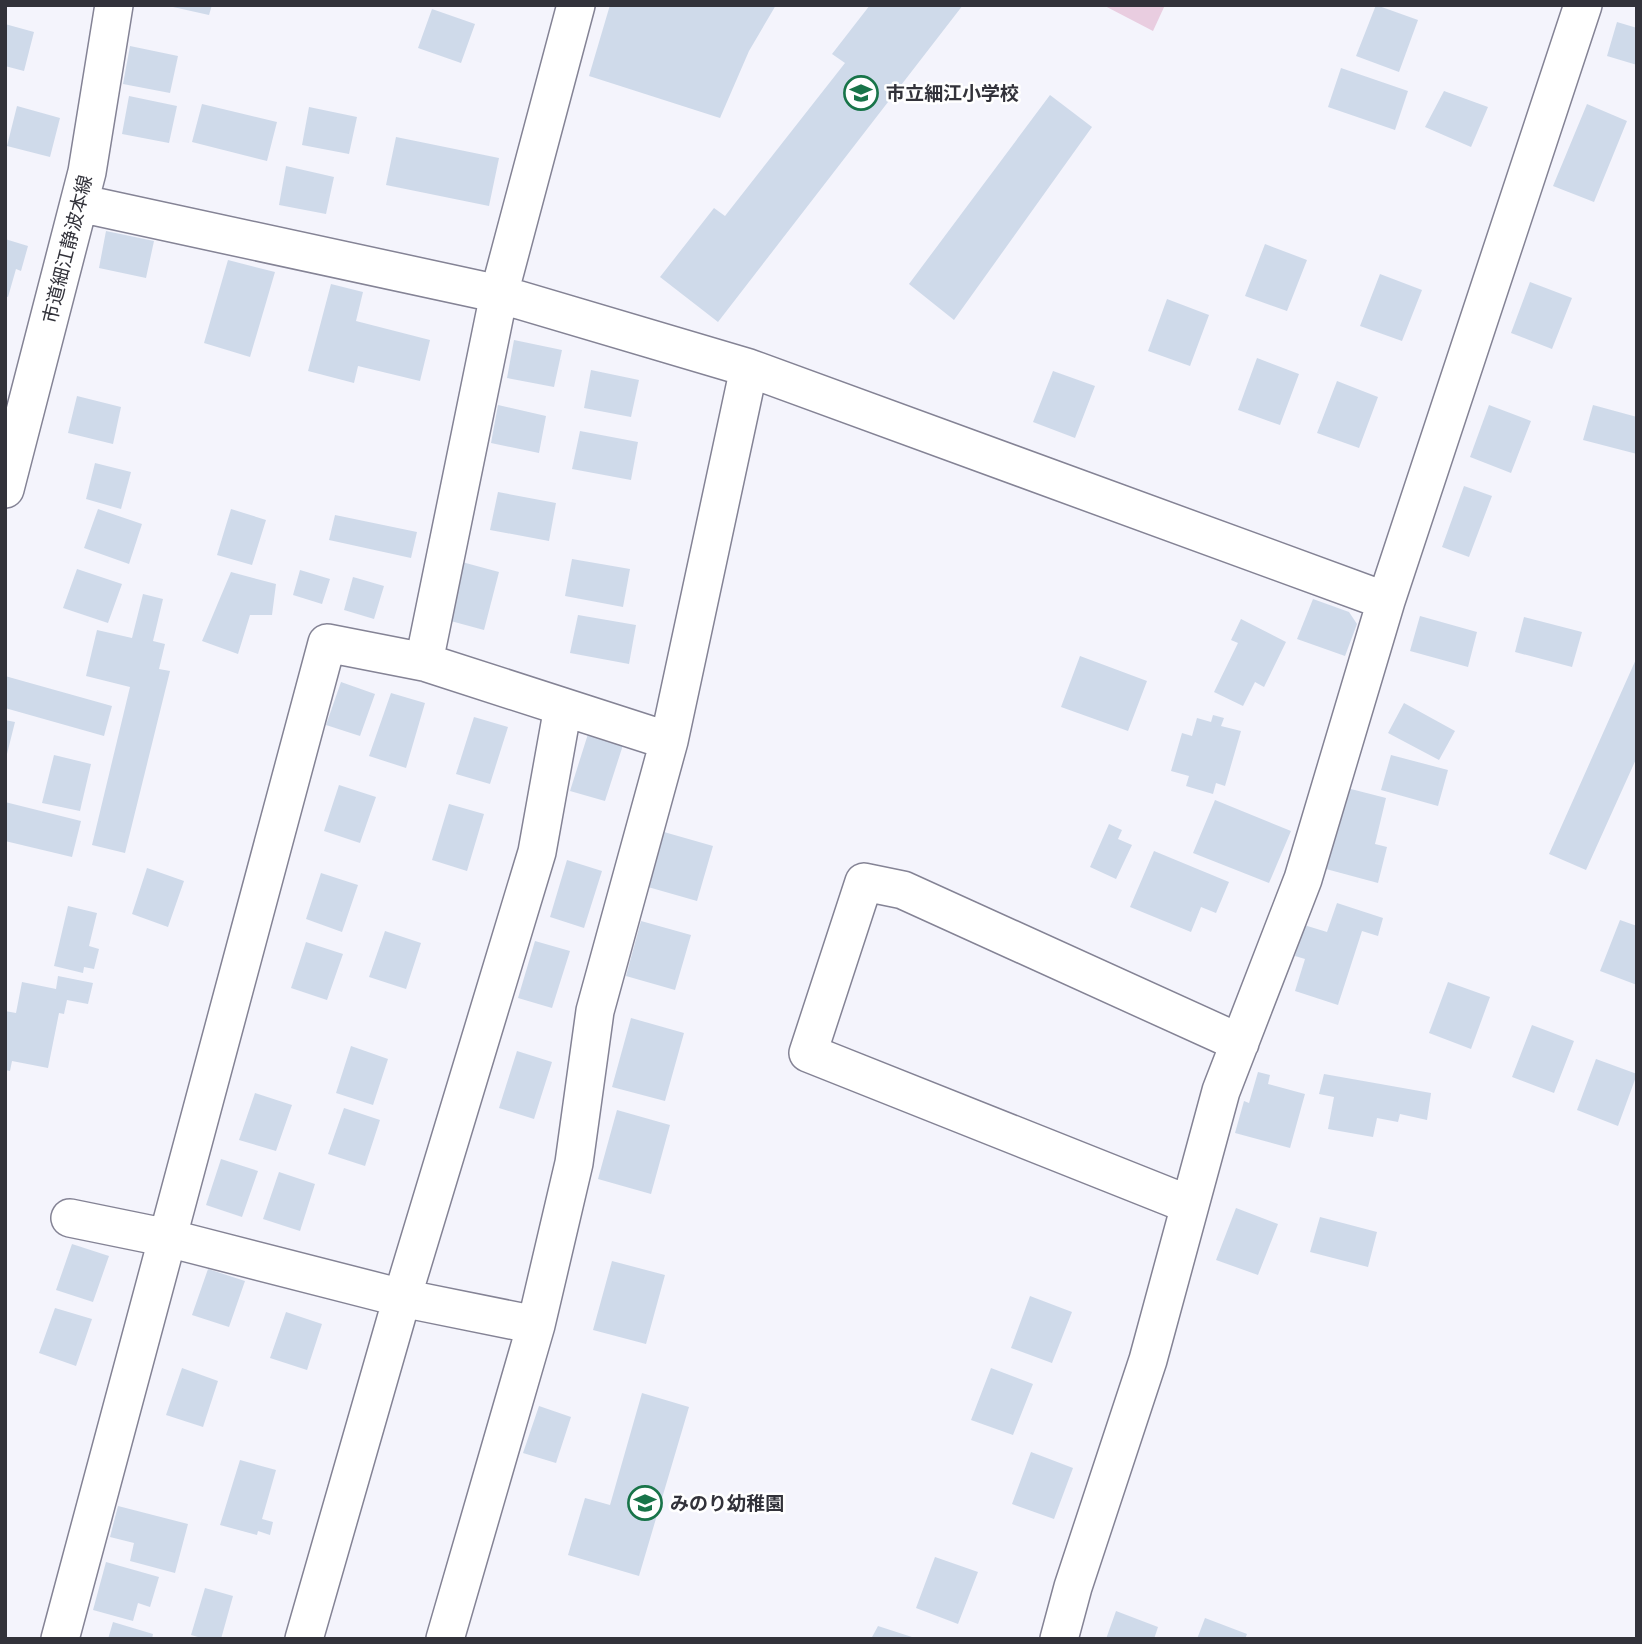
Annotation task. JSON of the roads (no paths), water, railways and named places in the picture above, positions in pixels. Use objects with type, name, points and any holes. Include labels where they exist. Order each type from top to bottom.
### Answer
[{"type":"street","name":"市道細江静波本線","points":[[5,489],[87,172],[114,5]]},
{"type":"street","points":[[424,662],[499,294],[576,5]]},
{"type":"street","points":[[1059,1639],[1073,1587],[1149,1360],[1221,1091],[1303,879],[1386,601],[1583,5]]},
{"type":"street","points":[[79,203],[499,294],[749,368],[1386,601]]},
{"type":"street","points":[[445,1639],[536,1325],[574,1163],[595,1011],[669,741],[749,368]]},
{"type":"street","points":[[60,1639],[327,643],[424,662],[669,741]]},
{"type":"street","points":[[304,1639],[402,1298],[537,852],[563,707]]},
{"type":"street","points":[[1190,1205],[808,1054],[864,882],[903,890],[1240,1043]]},
{"type":"street","points":[[70,1218],[168,1238],[402,1298],[536,1325]]},
{"type":"place","name":"市立細江小学校","points":[[861,93]]},
{"type":"place","name":"みのり幼稚園","points":[[645,1503]]}]
